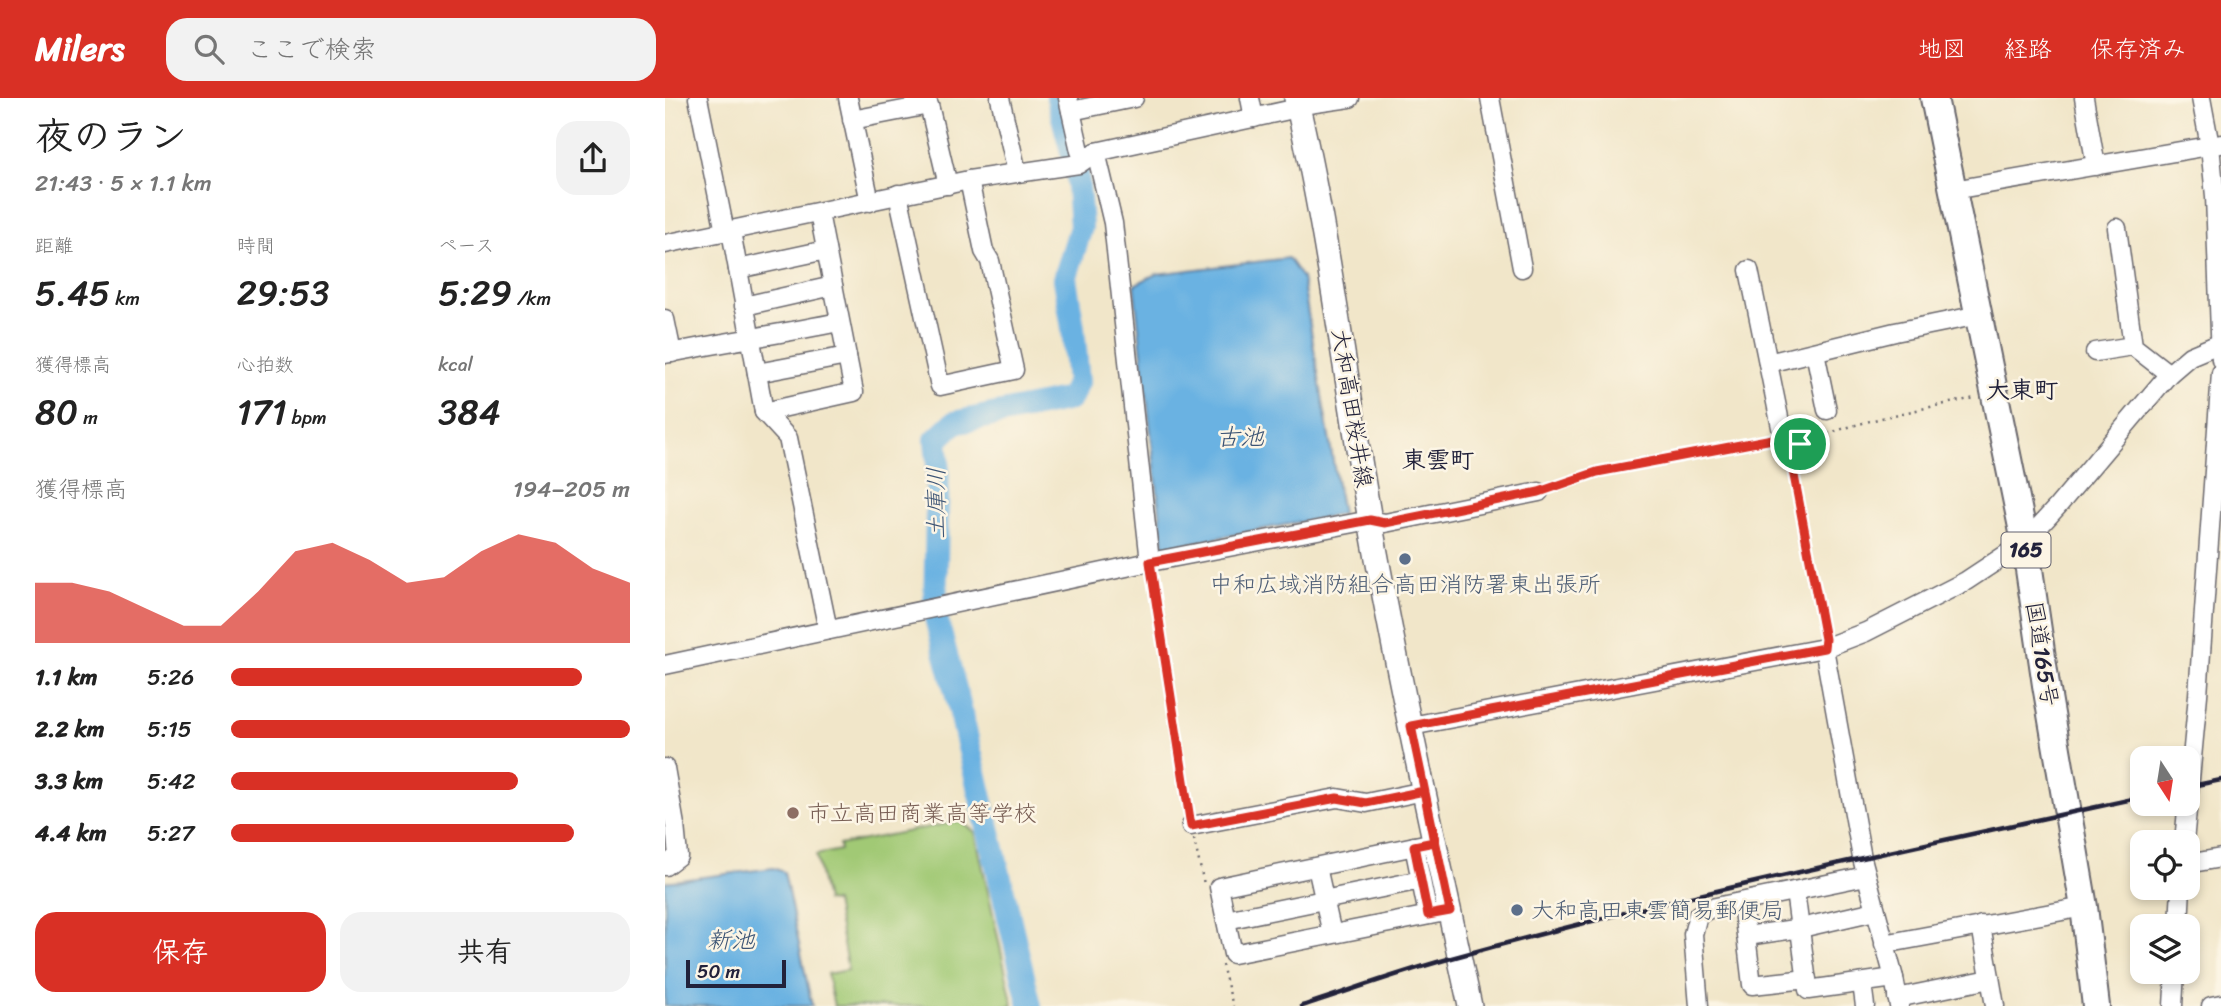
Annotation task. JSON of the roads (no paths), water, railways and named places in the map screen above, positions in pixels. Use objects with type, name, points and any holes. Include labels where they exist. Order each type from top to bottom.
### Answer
[{"type":"highway","name":"国道165号","points":[[1934,98],[2025,542],[2084,907],[2096,1006]]},
{"type":"main road","name":"大和高田桜井線","points":[[1297,103],[1333,283],[1370,520],[1424,791],[1424,844],[1439,913],[1470,1006]]},
{"type":"street","points":[[698,98],[738,270],[764,412],[788,438],[828,630]]},
{"type":"street","points":[[848,98],[870,202]]},
{"type":"street","points":[[1000,98],[1022,171]]},
{"type":"street","points":[[1134,98],[1069,104],[1080,151],[1087,158],[1115,237],[1150,562]]},
{"type":"street","points":[[1250,98],[1254,118]]},
{"type":"street","points":[[665,244],[898,194],[1087,158],[1254,118],[1297,103],[1350,98]]},
{"type":"street","points":[[1490,98],[1522,268]]},
{"type":"street","points":[[2084,98],[2096,166]]},
{"type":"street","points":[[1411,726],[1824,648],[1866,632],[1966,582],[2025,542],[2057,508],[2169,374],[2190,356],[2220,349],[2216,145],[2201,98]]},
{"type":"street","points":[[852,120],[929,105],[948,185]]},
{"type":"street","points":[[1953,190],[2216,145]]},
{"type":"street","points":[[898,194],[940,386],[1014,369],[991,261],[983,251],[969,180]]},
{"type":"street","points":[[764,412],[854,392],[819,213]]},
{"type":"street","points":[[2117,228],[2133,346],[2169,374]]},
{"type":"street","points":[[738,270],[826,250]]},
{"type":"street","points":[[1749,270],[1768,363],[1792,441]]},
{"type":"street","points":[[744,306],[833,286]]},
{"type":"street","points":[[1768,363],[1979,315]]},
{"type":"street","points":[[665,319],[668,354],[839,322]]},
{"type":"street","points":[[2095,352],[2133,346]]},
{"type":"street","points":[[1815,352],[1827,410]]},
{"type":"street","points":[[757,373],[847,356]]},
{"type":"street","points":[[2185,830],[2198,695],[2221,373]]},
{"type":"street","points":[[665,665],[1150,562],[1370,520],[1385,523],[1539,492]]},
{"type":"street","points":[[1824,648],[1866,876],[1898,1002],[1990,979]]},
{"type":"street","points":[[665,768],[678,856],[665,866]]},
{"type":"street","points":[[1191,826],[1337,798],[1366,803],[1424,791]]},
{"type":"street","points":[[1424,844],[1421,880],[1439,913],[1233,954],[1219,887],[1317,867],[1424,844]]},
{"type":"street","points":[[2200,862],[2221,858]]},
{"type":"street","points":[[1317,867],[1332,934]]},
{"type":"street","points":[[1699,1006],[1693,934],[1698,915],[1711,908],[1866,876]]},
{"type":"street","points":[[1226,920],[1421,880]]},
{"type":"street","points":[[1795,891],[1808,990],[1894,978]]},
{"type":"street","points":[[1742,902],[1752,985],[1807,979]]},
{"type":"street","points":[[1884,944],[2084,907]]},
{"type":"street","points":[[1747,936],[1801,928],[1875,911]]},
{"type":"street","points":[[1980,925],[1995,1006]]},
{"type":"street","points":[[1862,982],[1865,1006]]},
{"type":"street","points":[[2173,1006],[2174,984]]},
{"type":"street","points":[[2211,1006],[2221,1004]]},
{"type":"water","name":"古池","points":[[1288,258],[1302,278],[1342,514],[1164,548],[1134,285],[1156,274]]},
{"type":"water","name":"新池","points":[[773,868],[784,872],[812,1006],[665,1006],[665,882]]},
{"type":"waterway","name":"土庫川","points":[[1030,1006],[935,614],[938,461],[936,440],[954,423],[1070,399],[1078,382],[1065,279],[1081,227],[1077,171],[1058,98]]},
{"type":"railway","points":[[2200,784],[2221,780]]},
{"type":"railway","points":[[1302,1006],[1439,961],[1544,933],[1799,872],[2130,800]]},
{"type":"place","name":"中和広域消防組合高田消防署東出張所","points":[[1405,559]]},
{"type":"place","name":"市立高田商業高等学校","points":[[793,813]]},
{"type":"place","name":"大和高田東雲簡易郵便局","points":[[1517,910]]},
{"type":"district","name":"大東町","points":[[2022,390]]},
{"type":"district","name":"東雲町","points":[[1438,460]]}]
